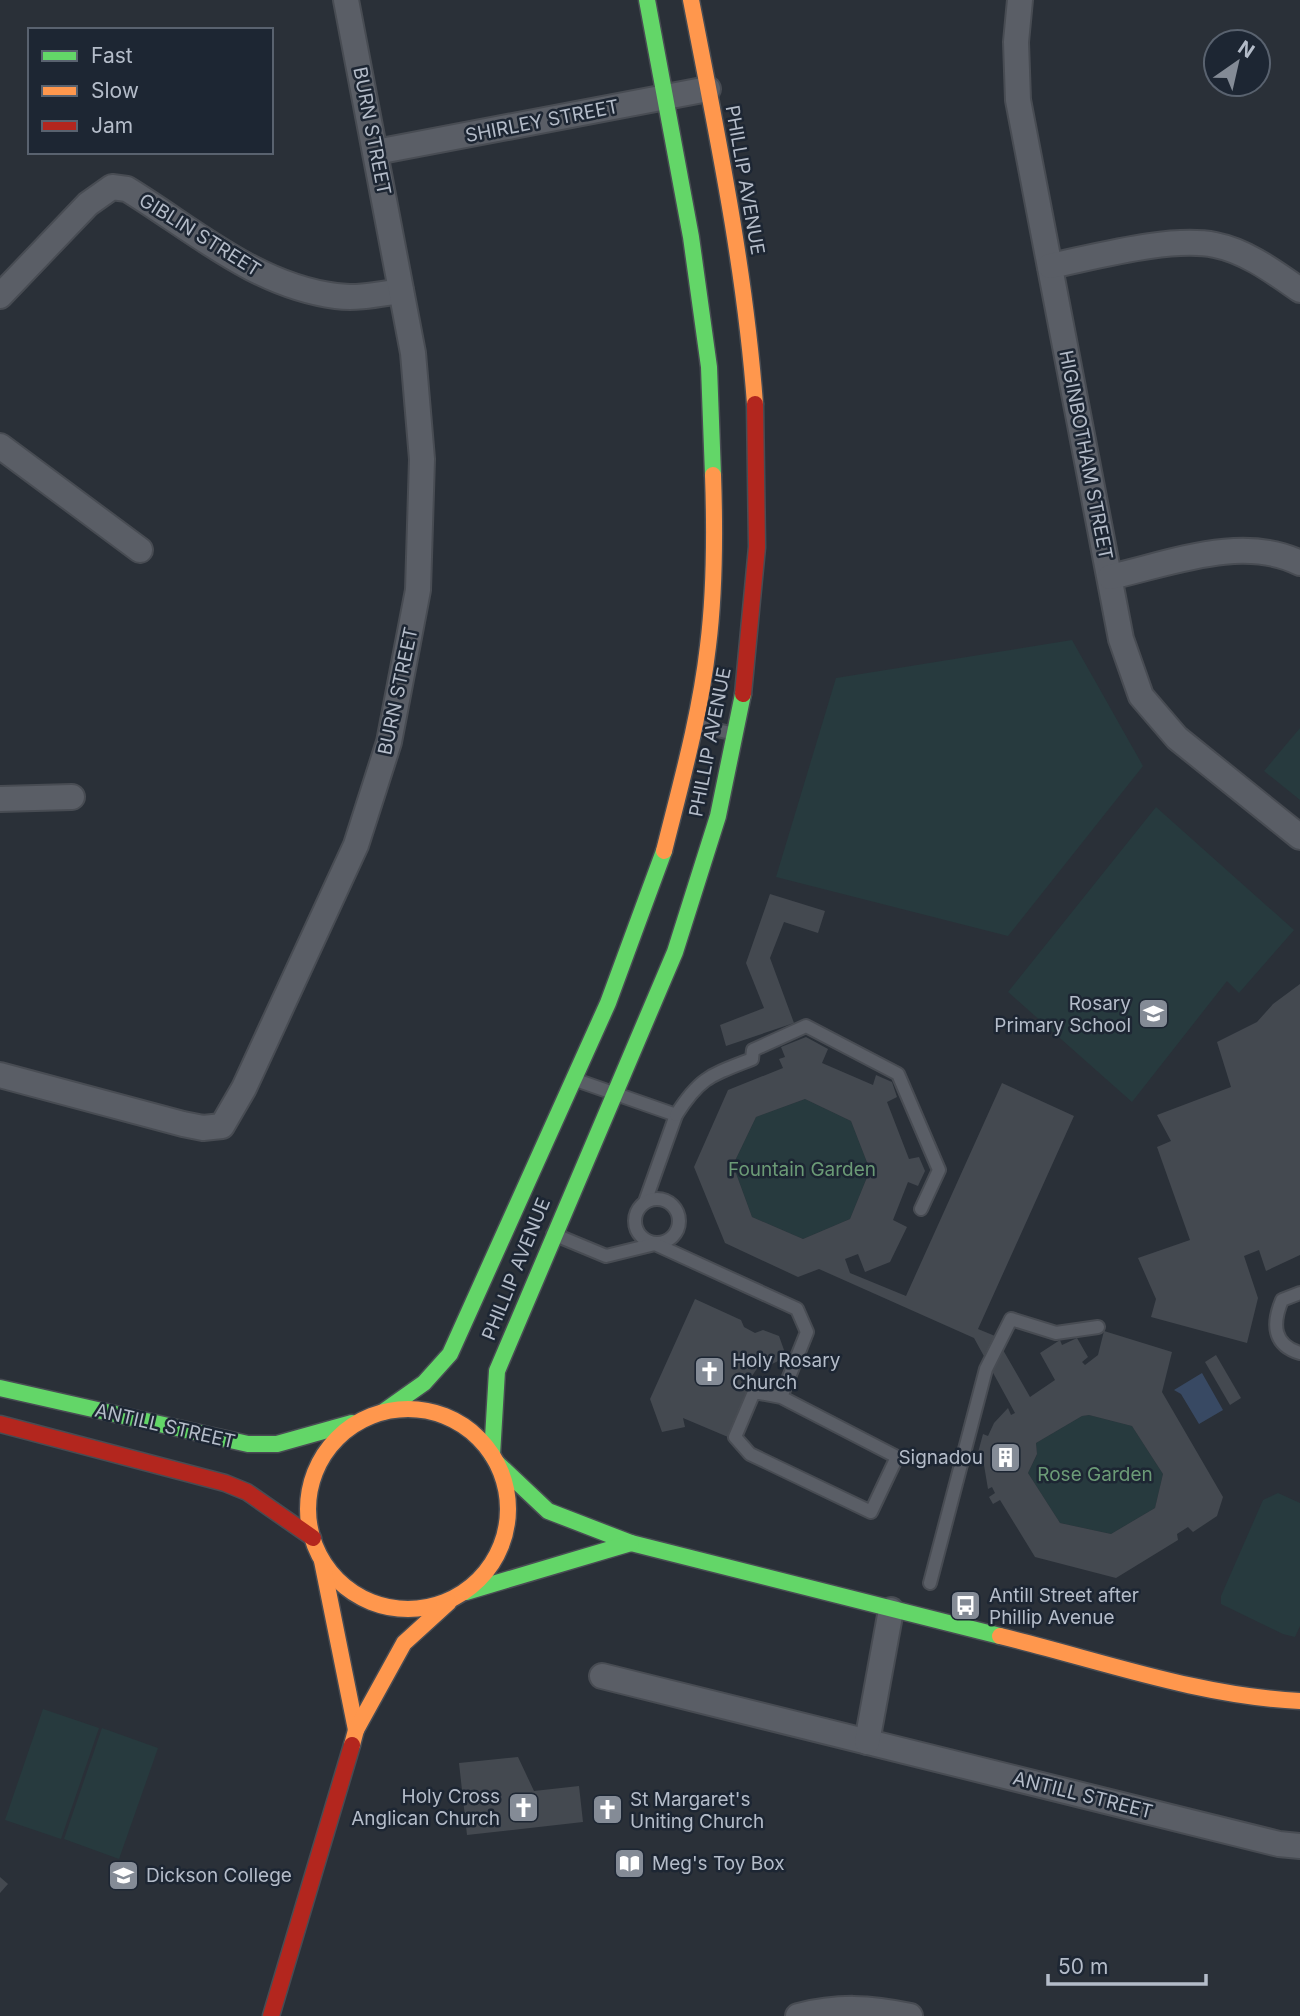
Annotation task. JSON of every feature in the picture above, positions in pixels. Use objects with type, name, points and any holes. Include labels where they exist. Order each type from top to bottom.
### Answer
[{"type":"main road","name":"PHILLIP AVENUE","points":[[377,1415],[424,1383],[450,1354],[608,1003],[661,865],[695,724],[709,632],[715,537],[715,452],[708,354],[691,237],[647,0]]},
{"type":"main road","name":"PHILLIP AVENUE","points":[[494,1459],[497,1371],[552,1234],[683,929],[713,835],[737,734],[752,620],[758,543],[752,358],[735,236],[691,0]]},
{"type":"main road","name":"ANTILL STREET","points":[[0,1388],[248,1444],[277,1444],[377,1415]]},
{"type":"main road","points":[[356,1730],[322,1560],[313,1538],[308,1501],[320,1462],[346,1430],[377,1415],[421,1410],[439,1414],[472,1433],[494,1459],[548,1511],[631,1543],[1133,1669],[1186,1687],[1252,1698],[1300,1701]]},
{"type":"main road","name":"ANTILL STREET","points":[[0,1424],[225,1483],[247,1492],[313,1538]]},
{"type":"main road","points":[[271,2016],[356,1730],[404,1643],[460,1595],[494,1561],[508,1523],[506,1492],[494,1459]]},
{"type":"main road","points":[[322,1560],[350,1590],[387,1607],[428,1608],[460,1595],[631,1543]]},
{"type":"main road","points":[[1133,1669],[1240,1677]]},
{"type":"street","name":"BURN STREET","points":[[0,1075],[203,1128],[222,1126],[230,1117],[356,845],[389,742],[418,590],[422,503],[420,416],[413,353],[346,0]]},
{"type":"street","name":"HIGINBOTHAM STREET","points":[[1020,0],[1016,42],[1018,100],[1121,639],[1140,696],[1177,738],[1300,837]]},
{"type":"street","name":"SHIRLEY STREET","points":[[376,152],[708,89]]},
{"type":"street","name":"GIBLIN STREET","points":[[0,296],[88,204],[112,187],[127,189],[251,270],[277,282],[338,297],[401,291]]},
{"type":"street","points":[[1050,266],[1141,248],[1190,243],[1214,245],[1259,263],[1300,290]]},
{"type":"street","points":[[0,446],[140,550]]},
{"type":"street","points":[[1110,577],[1222,552],[1256,551],[1300,563]]},
{"type":"street","points":[[0,799],[72,796]]},
{"type":"street","points":[[867,1742],[891,1610]]},
{"type":"street","name":"ANTILL STREET","points":[[602,1676],[1279,1844],[1300,1846]]},
{"type":"street","points":[[798,2016],[827,2008],[863,2007],[909,2016]]},
{"type":"lane","points":[[695,724],[737,734]]},
{"type":"lane","points":[[781,1397],[807,1332],[797,1309],[644,1240],[636,1228],[636,1214],[645,1202],[676,1115],[692,1089],[710,1075],[752,1059],[753,1050],[806,1026],[898,1074],[939,1170],[921,1209]]},
{"type":"lane","points":[[572,1078],[676,1115]]},
{"type":"lane","points":[[552,1234],[606,1256],[672,1238],[679,1218],[666,1201],[652,1199],[645,1202]]},
{"type":"lane","points":[[1300,1293],[1282,1300],[1275,1317],[1276,1337],[1288,1349],[1300,1353]]},
{"type":"lane","points":[[930,1584],[986,1369],[1011,1319],[1056,1333],[1098,1327]]},
{"type":"lane","points":[[754,1392],[781,1397],[897,1457],[871,1512],[750,1454],[735,1437],[754,1392]]},
{"type":"green space","points":[[1072,640],[1143,766],[1008,936],[776,877],[836,678]]},
{"type":"green space","points":[[1300,728],[1300,800],[1264,771]]},
{"type":"green space","points":[[1156,807],[1294,930],[1239,993],[1227,981],[1132,1102],[1008,992]]},
{"type":"green space","name":"Fountain Garden","points":[[805,1099],[851,1121],[870,1170],[850,1219],[803,1239],[752,1217],[733,1165],[756,1117]]},
{"type":"green space","name":"Rose Garden","points":[[1089,1415],[1132,1426],[1163,1474],[1155,1508],[1111,1534],[1060,1523],[1028,1473],[1037,1455],[1036,1443],[1082,1416]]},
{"type":"green space","points":[[1278,1493],[1300,1503],[1300,1626],[1295,1637],[1283,1634],[1221,1604],[1221,1596],[1263,1500]]},
{"type":"green space","points":[[43,1709],[99,1728],[61,1839],[5,1820]]},
{"type":"green space","points":[[102,1728],[158,1748],[119,1859],[64,1839]]},
{"type":"water","points":[[1202,1373],[1223,1410],[1199,1424],[1181,1394],[1174,1390]]},
{"type":"building","points":[[770,894],[825,911],[818,933],[784,922],[770,958],[794,1023],[726,1046],[720,1025],[764,1008],[746,963]]},
{"type":"building","points":[[1300,984],[1300,1255],[1266,1271],[1259,1250],[1244,1256],[1258,1298],[1247,1343],[1151,1317],[1156,1299],[1138,1258],[1190,1240],[1157,1147],[1171,1141],[1157,1115],[1231,1087],[1217,1042],[1257,1022],[1273,1004]]},
{"type":"building","points":[[806,1037],[828,1049],[822,1063],[873,1085],[876,1075],[892,1082],[897,1097],[887,1102],[909,1159],[919,1157],[925,1171],[918,1186],[908,1182],[893,1220],[907,1227],[890,1262],[865,1272],[858,1254],[845,1259],[850,1273],[906,1296],[1002,1083],[1074,1116],[978,1329],[995,1336],[1030,1397],[1055,1380],[1040,1353],[1060,1340],[1062,1345],[1077,1338],[1088,1357],[1082,1362],[1085,1365],[1098,1355],[1104,1331],[1172,1352],[1162,1392],[1223,1497],[1217,1516],[1193,1532],[1188,1527],[1177,1534],[1178,1540],[1116,1578],[1035,1557],[1000,1500],[993,1504],[989,1497],[995,1493],[992,1487],[988,1489],[983,1459],[976,1460],[983,1434],[988,1436],[994,1423],[1008,1408],[1011,1415],[1015,1413],[974,1338],[819,1269],[798,1277],[725,1243],[694,1167],[728,1090],[783,1068],[779,1059],[785,1057],[781,1047]],"holes":[[[805,1099],[851,1121],[870,1170],[850,1219],[803,1239],[752,1217],[733,1165],[756,1117]],[[1089,1415],[1132,1426],[1163,1474],[1155,1508],[1111,1534],[1060,1523],[1028,1473],[1037,1454],[1036,1443],[1082,1416]]]},
{"type":"building","name":"Holy Rosary Church","points":[[695,1299],[741,1320],[744,1327],[755,1333],[763,1330],[779,1336],[784,1350],[778,1361],[766,1367],[760,1364],[752,1376],[756,1379],[728,1437],[683,1418],[685,1427],[662,1432],[650,1399]]},
{"type":"building","points":[[1216,1355],[1241,1398],[1230,1405],[1205,1362]]},
{"type":"building","name":"Holy Cross Anglican Church","points":[[518,1757],[534,1791],[579,1786],[583,1822],[467,1835],[459,1763]]},
{"type":"building","points":[[0,1877],[8,1884],[0,1893]]},
{"type":"traffic: fast","points":[[647,0],[691,237],[709,367],[713,475]]},
{"type":"traffic: fast","points":[[492,1455],[497,1371],[675,952],[718,816],[743,694]]},
{"type":"traffic: fast","points":[[383,1412],[424,1383],[450,1354],[608,1003],[664,851]]},
{"type":"traffic: fast","points":[[0,1388],[248,1444],[277,1444],[352,1423]]},
{"type":"traffic: fast","points":[[497,1463],[548,1511],[631,1543],[1000,1636]]},
{"type":"traffic: fast","points":[[466,1592],[631,1543]]},
{"type":"traffic: slow","points":[[691,0],[737,252],[755,404]]},
{"type":"traffic: slow","points":[[664,851],[705,672],[714,561],[713,475]]},
{"type":"traffic: slow","points":[[408,1409],[446,1417],[479,1438],[500,1471],[508,1509],[500,1547],[479,1580],[446,1601],[408,1609],[370,1601],[337,1580],[316,1547],[308,1509],[316,1471],[337,1438],[370,1417],[408,1409]]},
{"type":"traffic: slow","points":[[322,1561],[356,1730]]},
{"type":"traffic: slow","points":[[352,1745],[356,1730],[404,1643],[449,1602]]},
{"type":"traffic: slow","points":[[1000,1636],[1186,1685],[1262,1698],[1300,1701]]},
{"type":"traffic: jam","points":[[743,694],[757,547],[755,404]]},
{"type":"traffic: jam","points":[[0,1424],[225,1483],[247,1492],[313,1538]]},
{"type":"traffic: jam","points":[[271,2016],[352,1745]]},
{"type":"place","name":"Rosary Primary School","points":[[1154,1014]]},
{"type":"place","name":"Holy Rosary Church","points":[[709,1371]]},
{"type":"place","name":"Signadou","points":[[1006,1457]]},
{"type":"place","name":"Antill Street after Phillip Avenue","points":[[966,1606]]},
{"type":"place","name":"Holy Cross Anglican Church","points":[[523,1807]]},
{"type":"place","name":"St Margaret's Uniting Church","points":[[607,1810]]},
{"type":"place","name":"Meg's Toy Box","points":[[629,1863]]},
{"type":"place","name":"Dickson College","points":[[123,1875]]}]
